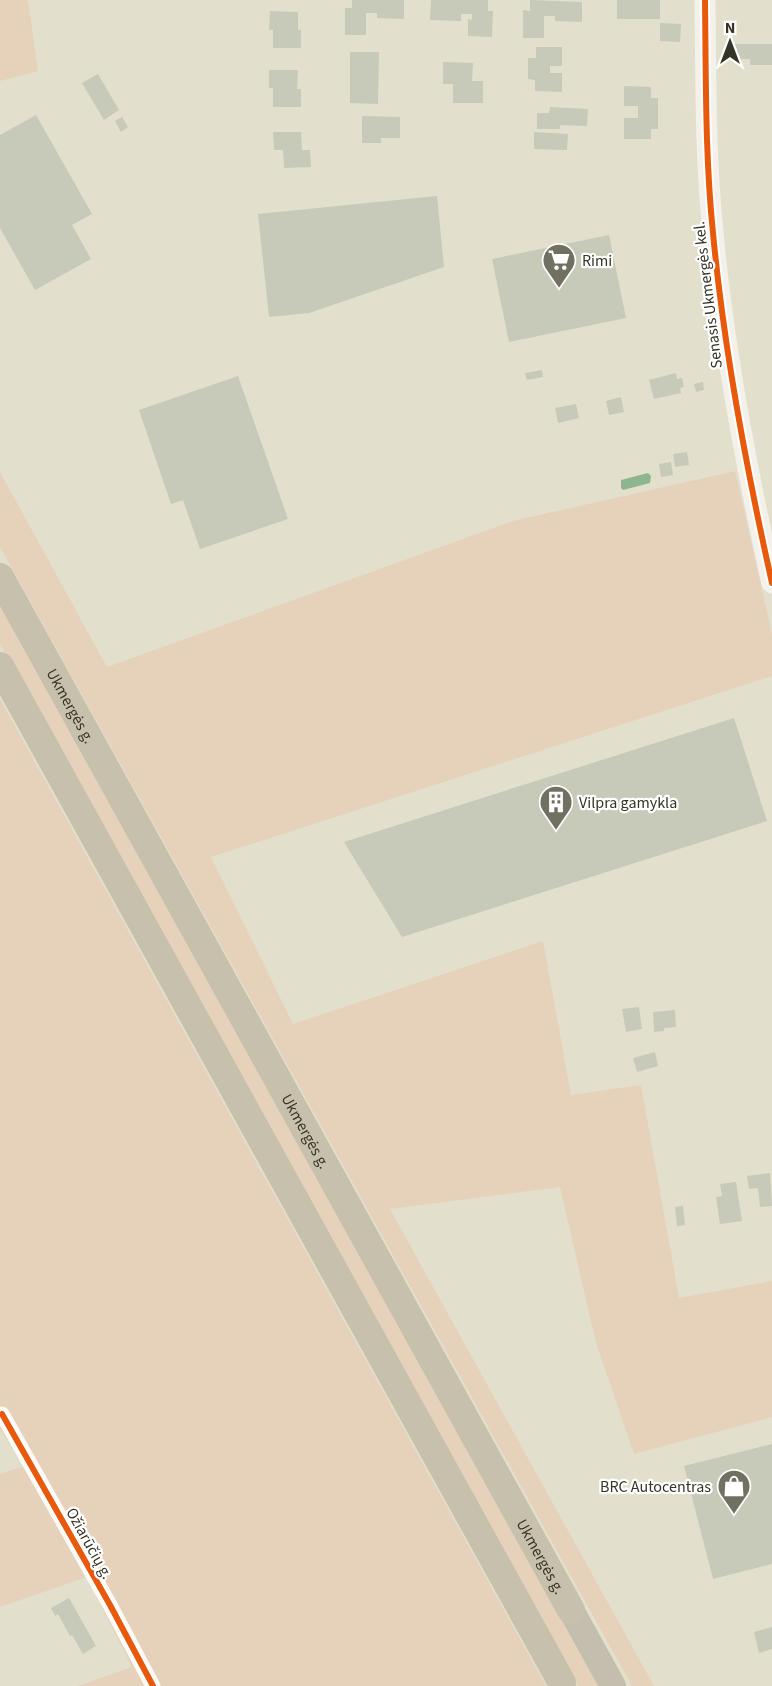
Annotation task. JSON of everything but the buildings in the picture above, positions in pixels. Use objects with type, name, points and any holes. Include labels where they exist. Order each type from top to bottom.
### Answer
[{"type":"highway","name":"Ukmergės g.","points":[[0,577],[614,1686]]},
{"type":"highway","points":[[0,666],[563,1685]]},
{"type":"highway","points":[[597,1657],[626,1686]]},
{"type":"main road","name":"Senasis Ukmergės kel.","points":[[705,0],[707,153],[720,297],[734,398],[750,486],[772,583]]},
{"type":"street","name":"Ožiarūčių g.","points":[[2,1414],[153,1686]]},
{"type":"shaded area","points":[[0,0],[28,0],[38,71],[0,81]]},
{"type":"shaded area","points":[[735,471],[772,634],[772,676],[211,857],[293,1024],[543,941],[571,1095],[641,1085],[679,1298],[772,1281],[772,1417],[634,1454],[596,1343],[560,1187],[390,1209],[654,1686],[632,1686],[0,547],[0,472],[107,667],[513,521]]},
{"type":"shaded area","points":[[648,473],[651,476],[650,483],[623,490],[621,488],[621,480]]},
{"type":"shaded area","points":[[0,604],[601,1686],[578,1686],[0,644]]},
{"type":"shaded area","points":[[0,699],[546,1686],[78,1686],[132,1667],[87,1577],[0,1607],[0,1474],[24,1466],[0,1430]]},
{"type":"cycle path","points":[[705,0],[706,116],[710,204],[723,321],[753,496],[772,583]]},
{"type":"cycle path","points":[[2,1414],[153,1686]]},
{"type":"place","name":"Rimi","points":[[559,289]]},
{"type":"place","name":"Vilpra gamykla","points":[[556,831]]},
{"type":"place","name":"BRC Autocentras","points":[[734,1515]]}]
